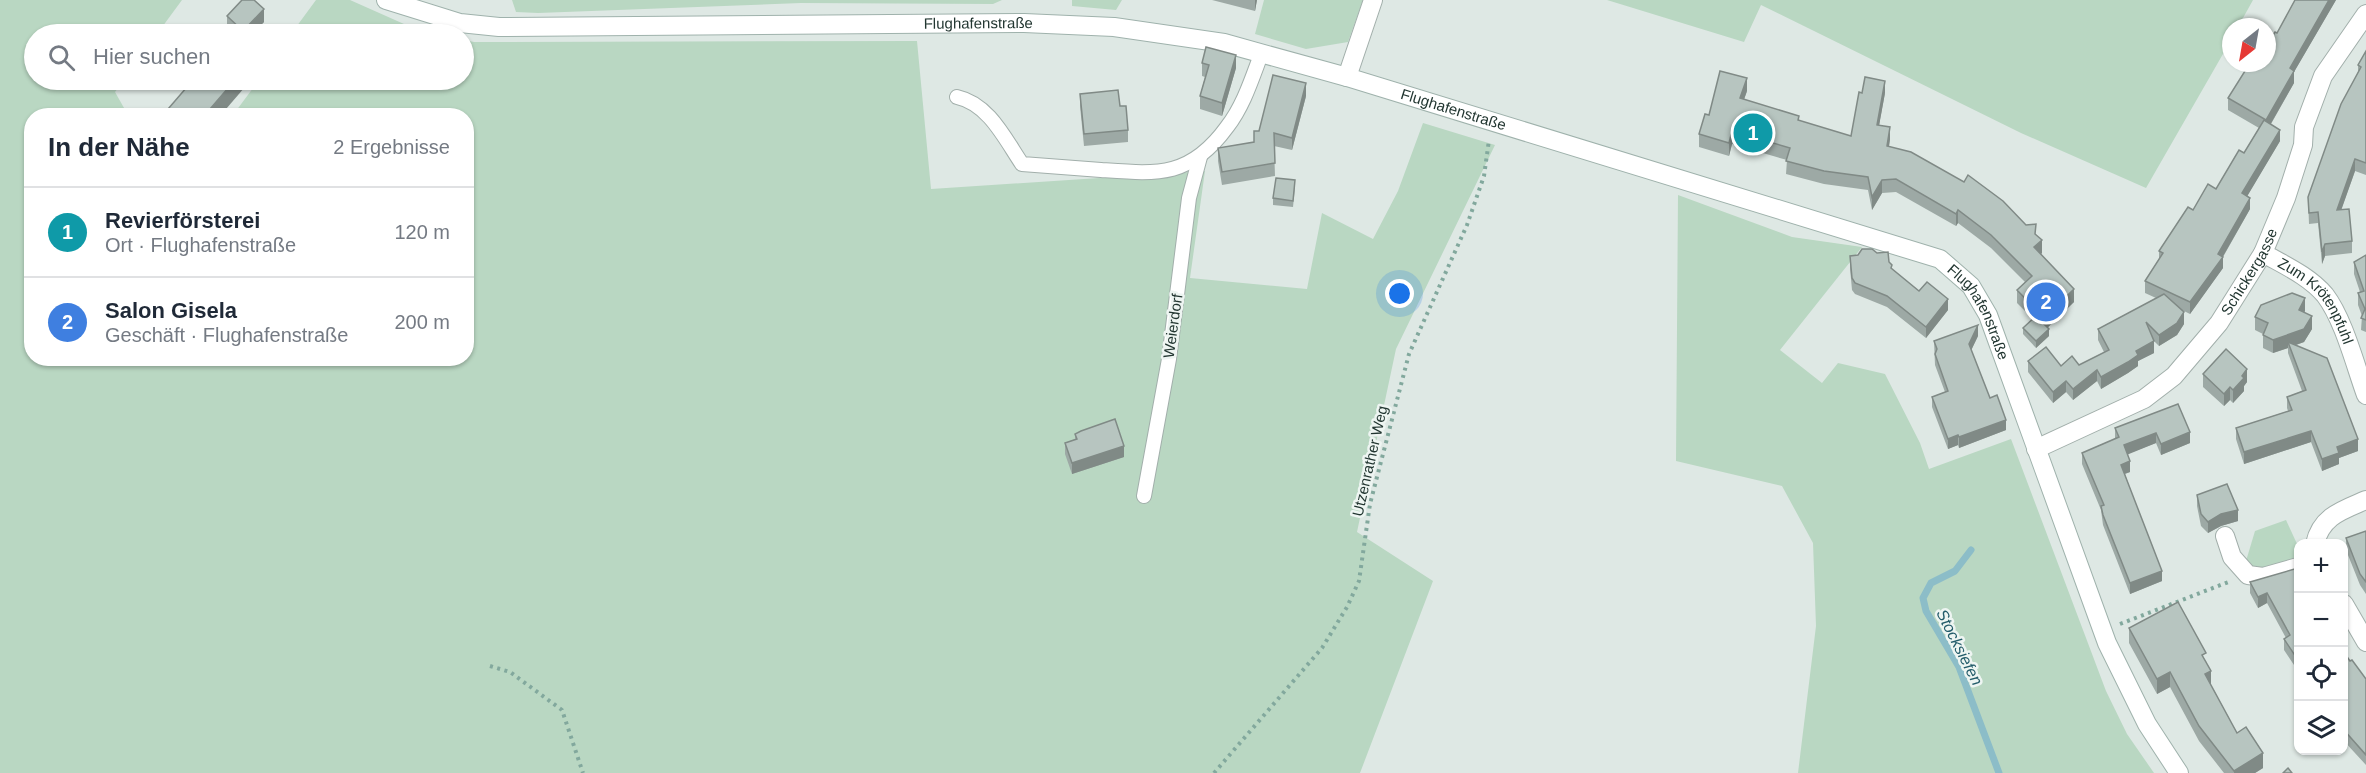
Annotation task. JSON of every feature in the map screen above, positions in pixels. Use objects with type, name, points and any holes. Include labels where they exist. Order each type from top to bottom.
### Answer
[{"type":"main road","name":"Flughafenstraße","points":[[386,0],[450,20],[499,27],[1024,23],[1152,31],[1262,52],[1940,259],[1971,286],[1983,304],[2103,631],[2142,715],[2179,773]]},
{"type":"main road","points":[[1347,77],[1373,0]]},
{"type":"main road","name":"Schickergasse","points":[[2036,449],[2145,399],[2174,376],[2219,324],[2263,253],[2286,198],[2303,145],[2304,127],[2323,76],[2366,14]]},
{"type":"main road","name":"Zum Krötenpfuhl","points":[[2263,253],[2300,274],[2325,296],[2334,311],[2366,395]]},
{"type":"main road","points":[[2317,539],[2324,521],[2338,511],[2366,500]]},
{"type":"main road","points":[[2225,536],[2232,557],[2247,575],[2263,577],[2294,568]]},
{"type":"main road","points":[[2348,612],[2366,642]]},
{"type":"lane","name":"Weierdorf","points":[[957,97],[979,106],[995,124],[1022,164],[1145,174],[1170,171],[1200,157],[1227,128],[1238,109],[1262,52]]},
{"type":"lane","name":"Weierdorf","points":[[1144,496],[1169,359],[1189,198],[1200,157]]},
{"type":"path","name":"Utzenrather Weg","points":[[1214,773],[1322,648],[1347,607],[1359,581],[1370,504],[1409,354],[1467,225],[1484,176],[1492,121]]},
{"type":"path","points":[[2103,631],[2247,575]]},
{"type":"path","points":[[490,666],[510,672],[562,710],[583,773]]},
{"type":"green space","points":[[0,0],[182,0],[164,24],[24,24],[24,90],[116,90],[115,92],[124,108],[24,108],[24,366],[474,366],[474,108],[238,108],[252,90],[474,90],[474,42],[917,41],[931,189],[1205,171],[1190,278],[1307,289],[1322,213],[1373,239],[1398,191],[1423,123],[1495,145],[1396,349],[1357,532],[1433,581],[1360,773],[0,773]]},
{"type":"green space","points":[[316,0],[350,0],[404,24],[298,24]]},
{"type":"green space","points":[[512,0],[1002,0],[993,4],[801,3],[538,13],[516,12]]},
{"type":"green space","points":[[1072,0],[1122,0],[1116,10],[1072,6]]},
{"type":"green space","points":[[1264,0],[1363,0],[1348,42],[1306,49],[1255,34]]},
{"type":"green space","points":[[1607,0],[2253,0],[2243,18],[2222,18],[2222,56],[2146,188],[2021,133],[1761,5],[1744,42]]},
{"type":"green space","points":[[1678,195],[1792,237],[1862,247],[1780,350],[1822,383],[1838,363],[1885,374],[1920,443],[1929,469],[2011,439],[2106,691],[2127,734],[2154,773],[1798,773],[1816,626],[1813,543],[1782,486],[1676,461]]},
{"type":"green space","points":[[2286,520],[2295,539],[2294,563],[2256,573],[2246,561],[2255,531]]},
{"type":"building","points":[[242,0],[254,0],[264,9],[250,24],[236,24],[227,16]]},
{"type":"building","points":[[2295,0],[2329,0],[2290,68],[2294,71],[2266,120],[2228,98],[2244,72],[2276,72],[2277,33]]},
{"type":"building","points":[[1206,47],[1236,55],[1222,103],[1200,96],[1209,65],[1202,63]]},
{"type":"building","points":[[2366,51],[2366,163],[2355,159],[2337,210],[2349,209],[2352,241],[2325,244],[2322,252],[2318,212],[2309,213],[2308,197],[2341,104],[2361,67],[2358,65]]},
{"type":"building","points":[[1720,71],[1747,78],[1740,98],[1799,116],[1798,120],[1851,136],[1859,92],[1862,93],[1865,77],[1885,81],[1877,125],[1890,127],[1887,146],[1911,152],[1964,182],[1968,175],[2003,201],[2026,225],[2036,224],[2035,234],[2042,240],[2034,247],[2074,289],[2044,318],[2017,290],[2032,276],[1991,235],[1958,210],[1956,214],[1896,179],[1882,180],[1872,197],[1868,177],[1824,171],[1786,161],[1790,148],[1732,131],[1729,143],[1699,134],[1705,114],[1709,115]]},
{"type":"building","points":[[1273,75],[1306,83],[1292,138],[1274,133],[1275,163],[1222,172],[1218,148],[1254,142],[1254,131],[1259,131]]},
{"type":"building","points":[[184,90],[226,90],[211,108],[169,108]]},
{"type":"building","points":[[1118,90],[1120,106],[1126,106],[1128,130],[1084,134],[1080,94]]},
{"type":"building","points":[[2264,120],[2280,130],[2242,193],[2250,198],[2218,254],[2223,257],[2190,302],[2145,281],[2163,253],[2159,251],[2188,207],[2193,210],[2208,184],[2216,189],[2239,150],[2244,153]]},
{"type":"building","points":[[1276,178],[1295,180],[1293,201],[1273,198]]},
{"type":"building","points":[[1862,249],[1872,249],[1877,253],[1888,252],[1891,268],[1919,291],[1927,282],[1948,299],[1926,327],[1887,296],[1855,283],[1852,278],[1850,256],[1858,255]]},
{"type":"building","points":[[2366,255],[2366,320],[2361,318],[2365,309],[2358,293],[2364,291],[2354,262]]},
{"type":"building","points":[[2292,293],[2305,298],[2299,310],[2312,316],[2304,329],[2273,340],[2263,335],[2268,323],[2255,317],[2261,305]]},
{"type":"building","points":[[2164,294],[2184,312],[2177,323],[2159,335],[2146,322],[2154,341],[2136,351],[2138,355],[2128,362],[2101,377],[2097,370],[2073,389],[2066,381],[2053,392],[2028,361],[2046,347],[2061,366],[2072,356],[2079,365],[2109,350],[2098,329]]},
{"type":"building","points":[[2036,316],[2049,329],[2036,341],[2023,328]]},
{"type":"building","points":[[1978,325],[1969,344],[1990,398],[1997,395],[2006,420],[1948,439],[1932,397],[1948,391],[1935,354],[1937,349],[1934,341]]},
{"type":"building","points":[[2288,342],[2327,358],[2358,439],[2337,447],[2339,453],[2322,459],[2311,431],[2244,452],[2236,428],[2292,410],[2287,397],[2306,390]]},
{"type":"building","points":[[2226,349],[2247,369],[2242,376],[2244,378],[2233,390],[2230,387],[2224,394],[2203,374]]},
{"type":"building","points":[[2178,404],[2190,432],[2161,444],[2156,433],[2124,445],[2130,461],[2121,465],[2162,571],[2130,583],[2103,515],[2101,506],[2104,505],[2082,453],[2119,437],[2115,428]]},
{"type":"building","points":[[1115,419],[1124,446],[1072,463],[1065,443],[1077,439],[1075,434],[1081,431]]},
{"type":"building","points":[[2227,484],[2238,510],[2221,514],[2208,522],[2201,514],[2197,495]]},
{"type":"building","points":[[2366,531],[2366,582],[2360,574],[2346,538]]},
{"type":"building","points":[[2294,569],[2294,654],[2284,639],[2290,635],[2267,593],[2258,597],[2250,582]]},
{"type":"building","points":[[2178,602],[2206,653],[2202,655],[2211,671],[2205,674],[2237,733],[2246,727],[2263,753],[2234,771],[2199,726],[2170,672],[2157,679],[2129,628]]},
{"type":"building","points":[[2348,658],[2352,660],[2366,679],[2366,755],[2348,735]]},
{"type":"waterway","name":"Stocksiefen","points":[[1971,550],[1955,571],[1931,583],[1923,598],[1926,611],[1959,667],[1999,773]]},
{"type":"place","name":"Revierförsterei","points":[[1753,133]]},
{"type":"place","name":"Salon Gisela","points":[[2046,302]]}]
